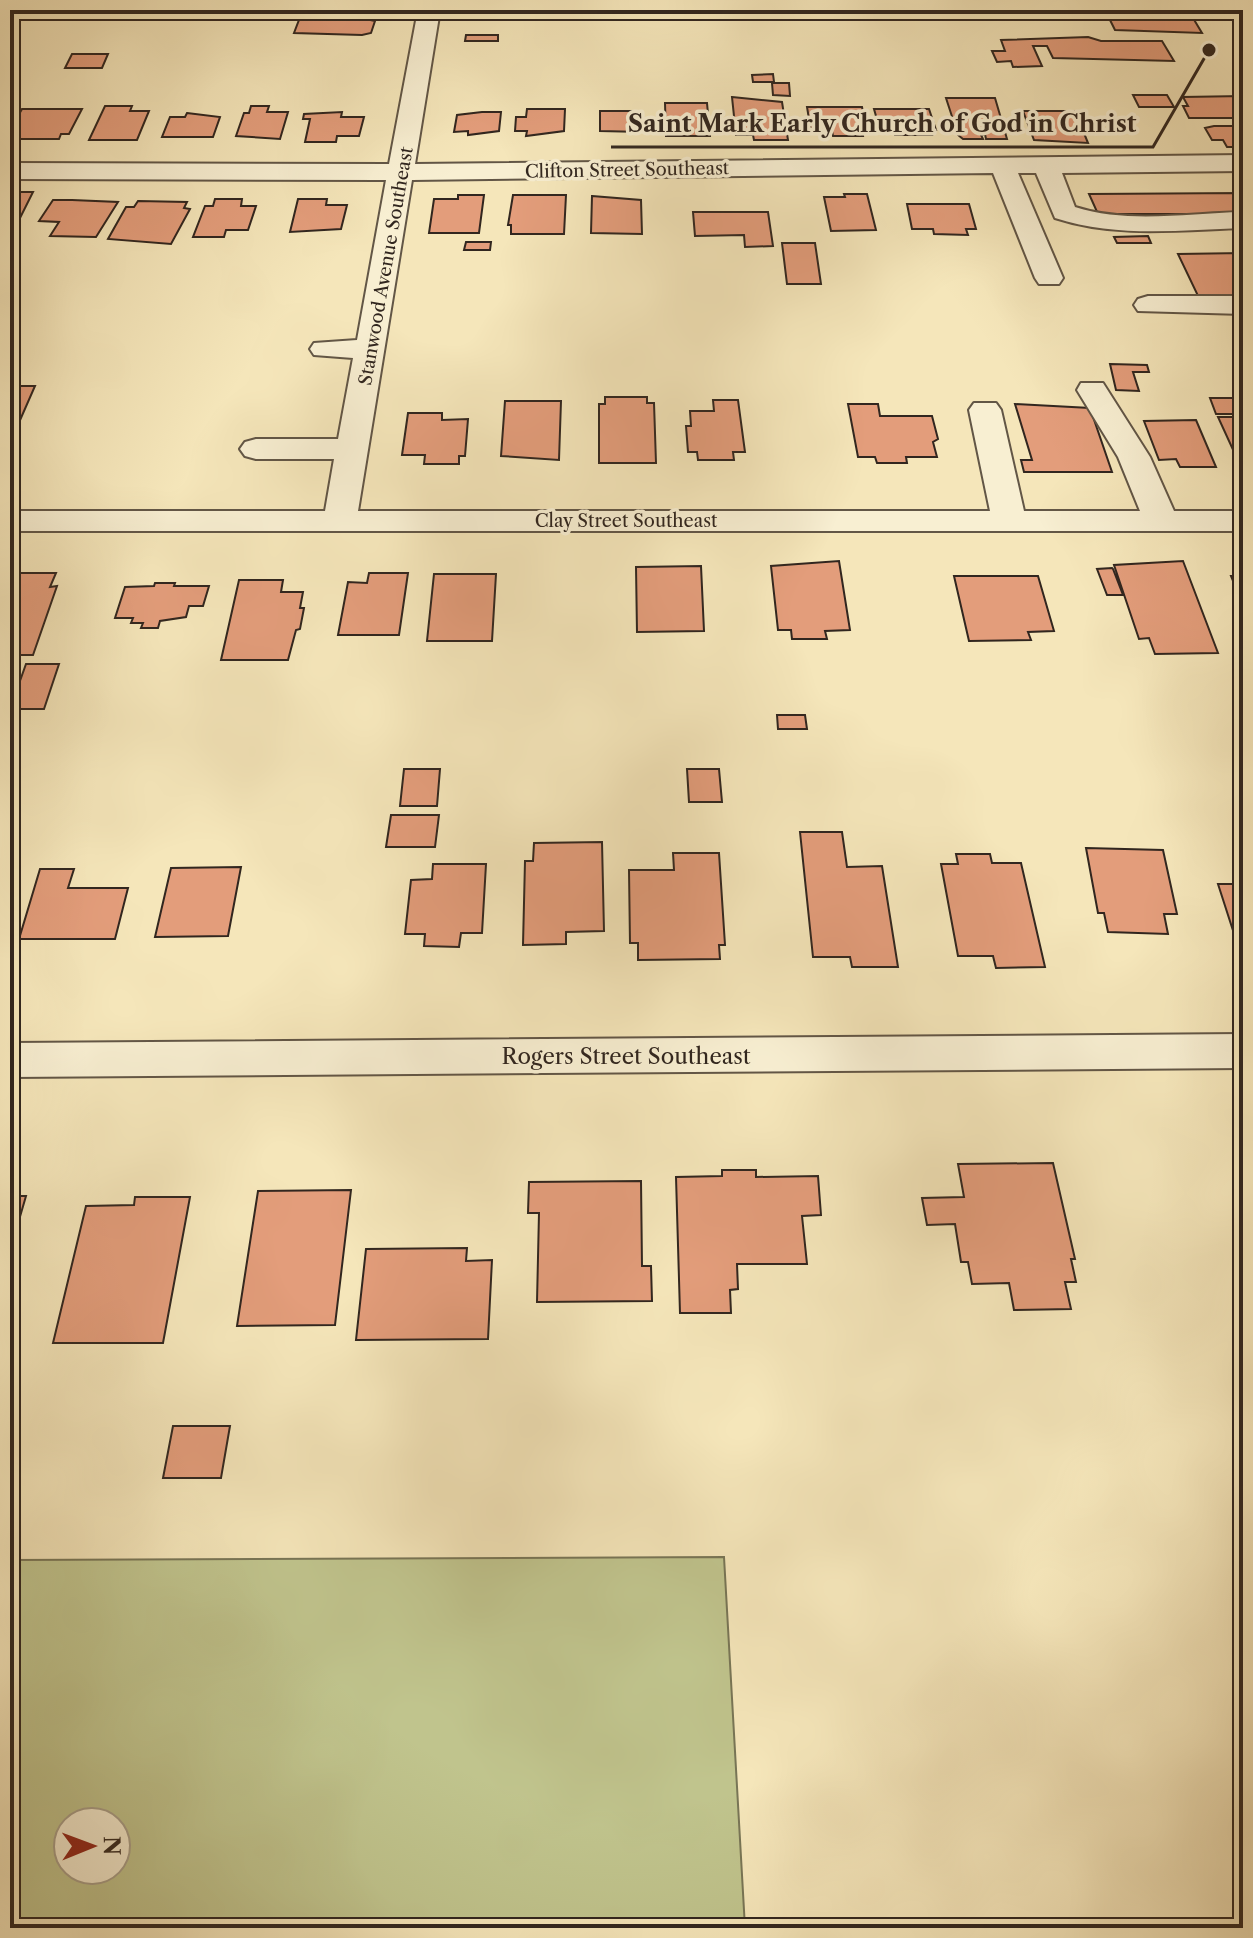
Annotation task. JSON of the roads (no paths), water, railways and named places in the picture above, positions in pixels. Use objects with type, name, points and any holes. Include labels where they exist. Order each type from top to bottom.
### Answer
[{"type":"street","name":"Stanwood Avenue Southeast","points":[[340,520],[404,172],[429,10]]},
{"type":"street","name":"Clifton Street Southeast","points":[[10,171],[404,172],[1243,163]]},
{"type":"street","points":[[1002,165],[1049,278]]},
{"type":"street","points":[[1046,165],[1064,212],[1078,218],[1119,221],[1243,220]]},
{"type":"street","points":[[1148,305],[1243,305]]},
{"type":"street","points":[[325,349],[371,349]]},
{"type":"street","points":[[1092,390],[1134,457],[1161,521]]},
{"type":"street","points":[[985,410],[1009,521]]},
{"type":"street","points":[[256,449],[353,449]]},
{"type":"street","name":"Clay Street Southeast","points":[[10,521],[1243,521]]},
{"type":"street","name":"Rogers Street Southeast","points":[[10,1060],[1243,1051]]},
{"type":"place","name":"Saint Mark Early Church of God in Christ","points":[[1209,50]]}]
